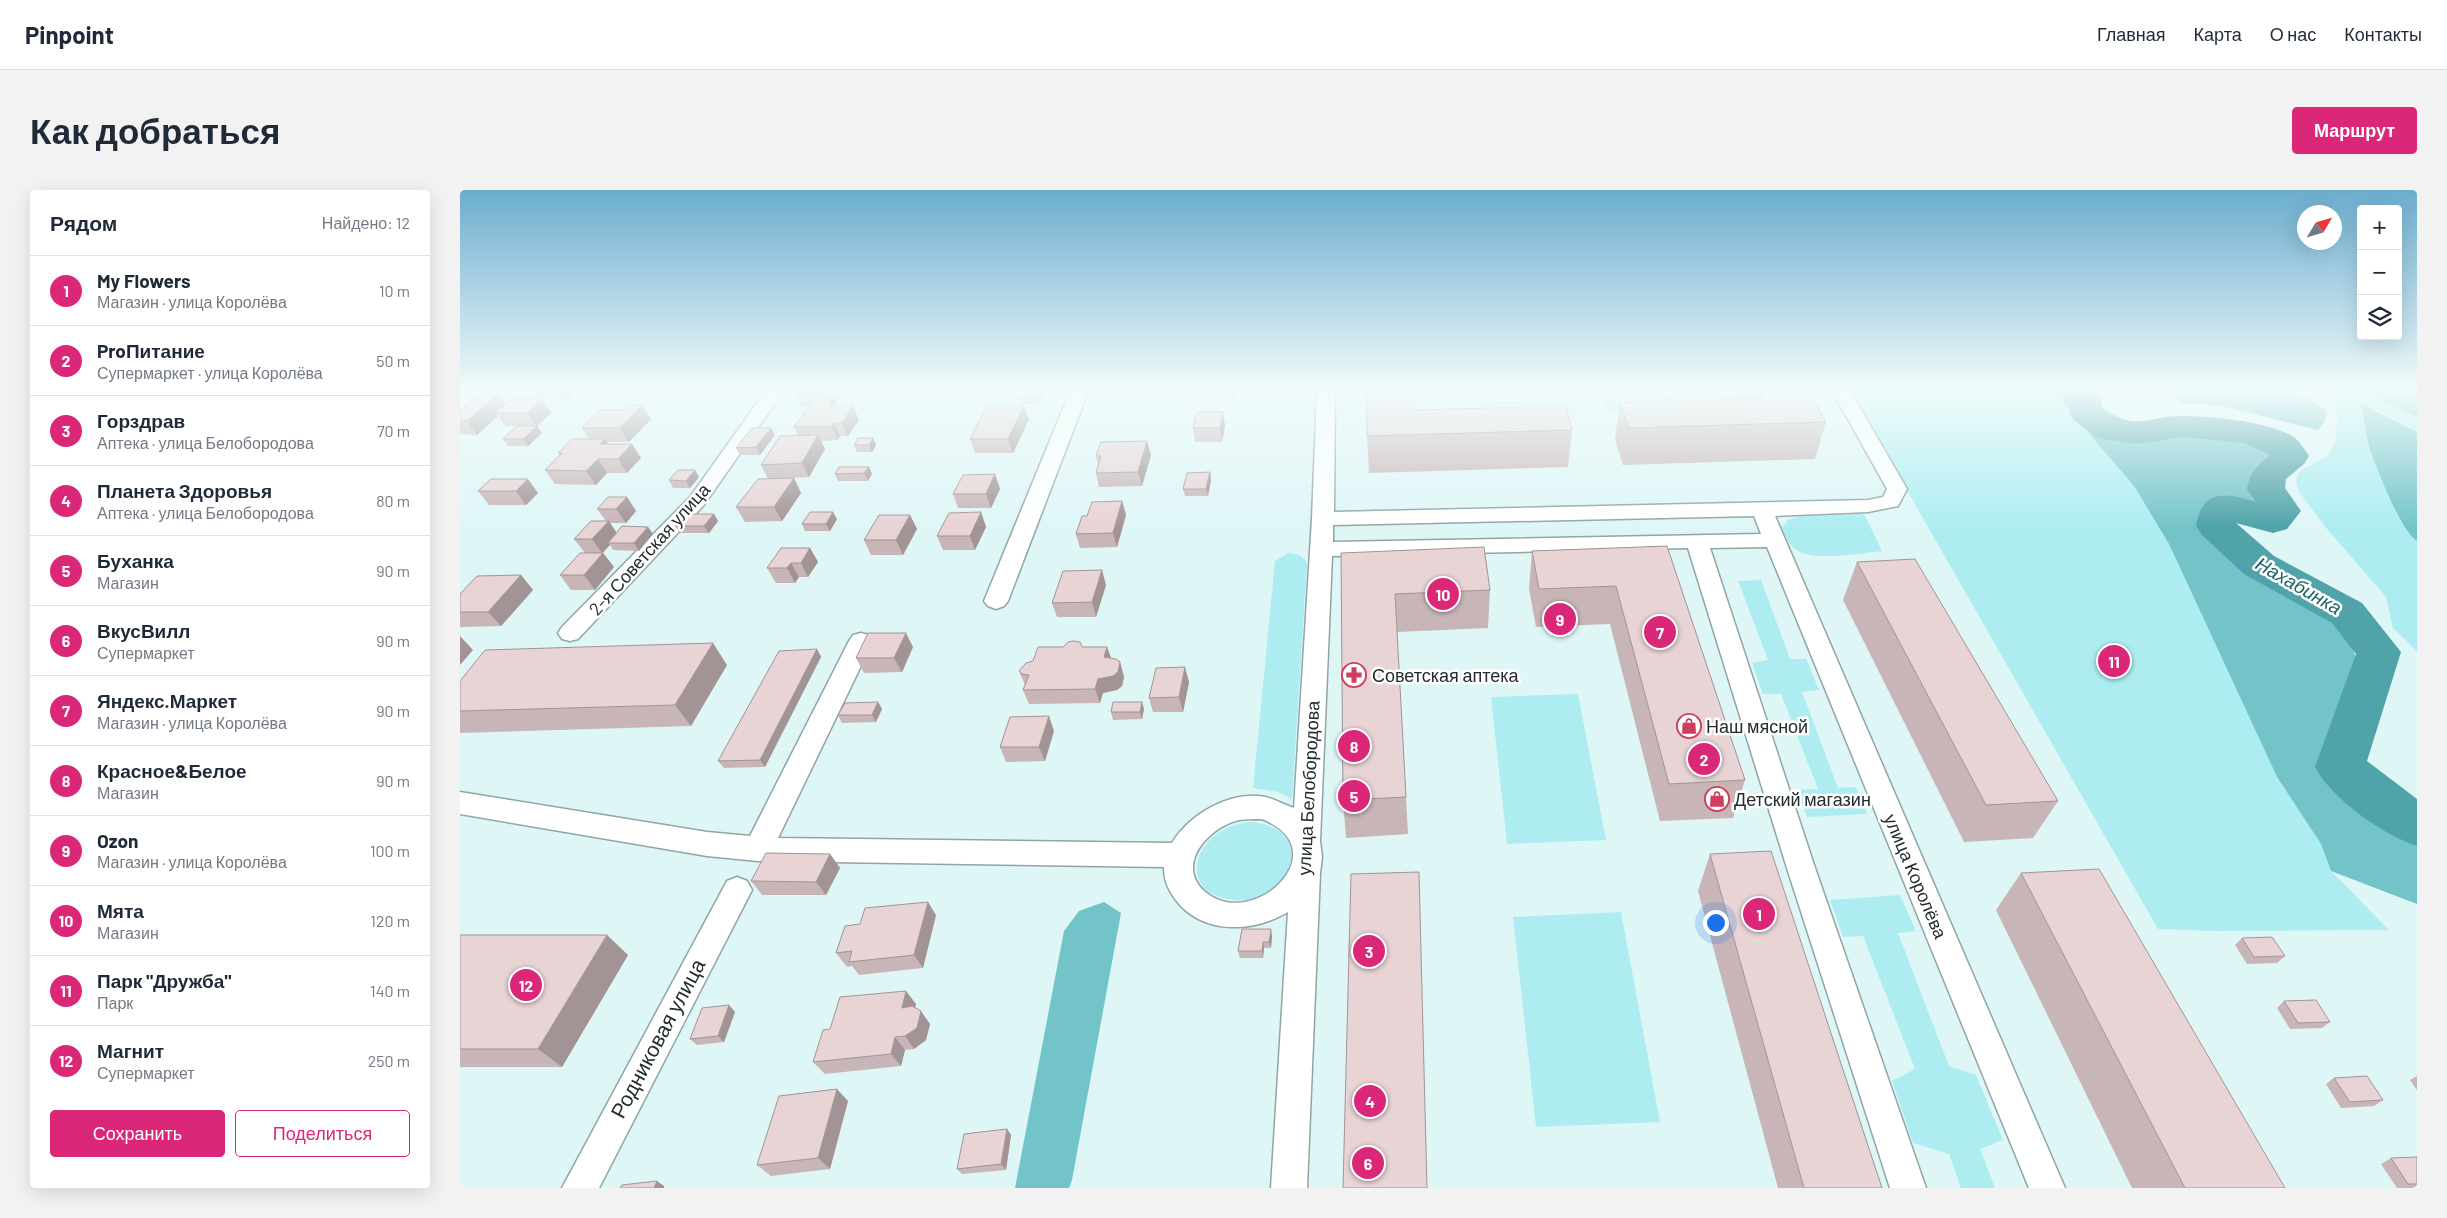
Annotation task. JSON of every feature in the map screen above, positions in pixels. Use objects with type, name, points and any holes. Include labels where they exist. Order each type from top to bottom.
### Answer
[{"type":"street","name":"2-я Советская улица","points":[[570,634],[697,501],[743,436]]},
{"type":"street","points":[[996,600],[1061,436]]},
{"type":"street","name":"улица Белобородова","points":[[1289,1188],[1305,873],[1308,857],[1306,841],[1323,519],[1325,436]]},
{"type":"street","points":[[1323,519],[1762,510],[1868,506],[1891,502],[1897,489],[1867,436]]},
{"type":"street","name":"улица Королёва","points":[[1762,510],[2047,1188]]},
{"type":"street","points":[[1320,549],[1774,540]]},
{"type":"street","points":[[1697,542],[1800,865],[1908,1188]]},
{"type":"street","points":[[758,849],[861,641]]},
{"type":"street","points":[[460,803],[707,844],[758,849],[1180,855]]},
{"type":"street","points":[[1305,873],[1300,882],[1285,898],[1265,910],[1242,915],[1218,914],[1199,905],[1185,891],[1178,874],[1180,855],[1189,837],[1205,822],[1224,812],[1245,808],[1265,809],[1283,815],[1297,826],[1306,841]]},
{"type":"street","name":"Родниковая улица","points":[[580,1188],[737,890]]},
{"type":"shaded area","points":[[1876,436],[2091,436],[2134,486],[2169,544],[2277,777],[2321,844],[2331,871],[2389,930],[2217,931],[2158,929]]},
{"type":"shaded area","points":[[2091,436],[2120,436],[2136,440],[2166,436],[2249,436],[2268,441],[2280,454],[2273,464],[2251,481],[2266,496],[2267,510],[2234,505],[2218,507],[2203,514],[2210,529],[2246,563],[2272,575],[2323,609],[2346,629],[2359,667],[2349,701],[2346,743],[2335,759],[2351,784],[2380,808],[2417,829],[2417,904],[2331,871],[2321,844],[2277,777],[2169,544],[2134,486]]},
{"type":"shaded area","points":[[2336,436],[2367,436],[2369,447],[2397,514],[2410,535],[2417,541],[2417,651],[2393,628],[2386,597],[2328,530],[2299,492],[2296,482],[2298,474],[2303,469],[2328,456]]},
{"type":"shaded area","points":[[2367,436],[2417,436],[2417,541],[2410,535],[2397,514],[2369,447]]},
{"type":"shaded area","points":[[1864,514],[1882,551],[1838,556],[1805,554],[1792,546],[1782,528],[1788,520],[1800,516]]},
{"type":"shaded area","points":[[1288,553],[1300,556],[1307,564],[1292,799],[1278,792],[1253,788],[1275,561]]},
{"type":"shaded area","points":[[1761,580],[1790,659],[1806,659],[1819,690],[1802,692],[1838,788],[1856,787],[1867,814],[1807,817],[1797,790],[1818,789],[1781,694],[1763,694],[1752,663],[1768,660],[1738,581]]},
{"type":"shaded area","points":[[1578,694],[1606,840],[1507,844],[1491,697]]},
{"type":"shaded area","points":[[1251,822],[1273,828],[1286,838],[1291,852],[1289,867],[1281,881],[1267,893],[1249,899],[1228,899],[1211,893],[1201,883],[1197,871],[1199,858],[1205,845],[1217,834],[1232,826]]},
{"type":"shaded area","points":[[1900,895],[1916,931],[1898,933],[1949,1066],[1976,1075],[2003,1140],[1980,1149],[1995,1188],[1961,1188],[1949,1154],[1913,1143],[1892,1081],[1915,1069],[1863,936],[1843,937],[1830,900]]},
{"type":"shaded area","points":[[1104,902],[1121,913],[1072,1180],[1069,1188],[1015,1188],[1064,931],[1079,911]]},
{"type":"shaded area","points":[[1621,912],[1660,1122],[1536,1127],[1513,917]]},
{"type":"building","points":[[507,436],[527,436],[523,439],[503,439]]},
{"type":"building","points":[[746,436],[765,436],[756,447],[736,448]]},
{"type":"building","points":[[780,436],[818,436],[802,463],[761,465]]},
{"type":"building","points":[[972,436],[1010,436],[1008,439],[970,439]]},
{"type":"building","points":[[858,438],[873,438],[869,445],[854,445]]},
{"type":"building","points":[[572,439],[605,439],[600,444],[632,444],[618,459],[598,459],[586,471],[545,470],[562,453],[558,453]]},
{"type":"building","points":[[1147,441],[1138,472],[1096,473],[1101,456],[1096,456],[1101,442]]},
{"type":"building","points":[[839,467],[869,467],[864,473],[835,474]]},
{"type":"building","points":[[678,470],[695,470],[686,481],[669,480]]},
{"type":"building","points":[[1210,472],[1206,489],[1183,489],[1187,473]]},
{"type":"building","points":[[995,474],[986,494],[953,494],[963,475]]},
{"type":"building","points":[[794,478],[774,507],[736,507],[758,479]]},
{"type":"building","points":[[491,479],[528,479],[516,491],[478,491]]},
{"type":"building","points":[[608,497],[627,497],[616,509],[597,509]]},
{"type":"building","points":[[1122,501],[1113,533],[1076,534],[1082,516],[1087,516],[1092,502]]},
{"type":"building","points":[[810,512],[833,512],[826,524],[802,524]]},
{"type":"building","points":[[981,512],[970,536],[937,536],[949,513]]},
{"type":"building","points":[[684,514],[714,514],[704,526],[675,526]]},
{"type":"building","points":[[879,515],[910,515],[896,540],[864,540]]},
{"type":"building","points":[[591,521],[609,521],[592,539],[574,539]]},
{"type":"building","points":[[622,526],[648,527],[634,543],[608,543]]},
{"type":"building","points":[[1667,546],[1745,780],[1669,784],[1616,586],[1539,589],[1532,551]]},
{"type":"building","points":[[1484,547],[1490,590],[1395,594],[1406,797],[1343,800],[1341,553]]},
{"type":"building","points":[[781,548],[810,548],[801,563],[791,563],[787,568],[767,568]]},
{"type":"building","points":[[580,553],[603,553],[584,575],[560,575]]},
{"type":"building","points":[[1915,559],[2058,801],[1986,805],[1857,562]]},
{"type":"building","points":[[1102,570],[1092,602],[1052,603],[1063,571]]},
{"type":"building","points":[[521,575],[488,612],[460,612],[460,594],[477,576]]},
{"type":"building","points":[[868,633],[906,633],[894,658],[856,658]]},
{"type":"building","points":[[1068,642],[1080,642],[1082,647],[1107,647],[1104,657],[1116,659],[1120,662],[1118,672],[1113,676],[1098,679],[1095,689],[1023,690],[1029,675],[1022,674],[1019,671],[1026,663],[1033,661],[1038,647],[1063,647]]},
{"type":"building","points":[[713,643],[675,705],[460,711],[460,681],[485,650]]},
{"type":"building","points":[[817,649],[760,760],[718,761],[779,651]]},
{"type":"building","points":[[1185,667],[1179,697],[1149,698],[1156,668]]},
{"type":"building","points":[[878,702],[872,715],[838,715],[845,703]]},
{"type":"building","points":[[1113,702],[1142,702],[1140,712],[1111,712]]},
{"type":"building","points":[[1049,716],[1039,747],[1000,747],[1010,717]]},
{"type":"building","points":[[1771,851],[1882,1188],[1804,1188],[1710,854]]},
{"type":"building","points":[[766,853],[830,854],[816,882],[751,881]]},
{"type":"building","points":[[2099,869],[2285,1188],[2185,1188],[2021,873]]},
{"type":"building","points":[[1419,872],[1427,1188],[1343,1188],[1351,874]]},
{"type":"building","points":[[928,902],[914,955],[849,962],[852,951],[836,953],[845,926],[860,924],[865,908]]},
{"type":"building","points":[[1242,929],[1271,929],[1269,942],[1263,942],[1262,951],[1238,951]]},
{"type":"building","points":[[460,935],[607,935],[538,1049],[460,1049]]},
{"type":"building","points":[[2272,937],[2285,956],[2254,957],[2242,938]]},
{"type":"building","points":[[906,991],[902,1008],[912,1006],[921,1011],[917,1028],[905,1036],[895,1037],[891,1054],[813,1062],[823,1030],[830,1029],[840,997]]},
{"type":"building","points":[[2316,1000],[2330,1022],[2298,1023],[2284,1001]]},
{"type":"building","points":[[729,1005],[718,1036],[690,1039],[702,1008]]},
{"type":"building","points":[[2367,1076],[2383,1100],[2350,1102],[2334,1078]]},
{"type":"building","points":[[837,1089],[818,1158],[757,1165],[779,1096]]},
{"type":"building","points":[[1007,1129],[1001,1164],[957,1169],[964,1134]]},
{"type":"building","points":[[2417,1157],[2417,1184],[2408,1184],[2391,1158]]},
{"type":"building","points":[[657,1181],[654,1188],[620,1188],[622,1185]]},
{"type":"waterway","name":"Нахабинка","points":[[2257,436],[2281,445],[2291,456],[2268,475],[2266,489],[2282,511],[2273,521],[2229,506],[2218,511],[2216,526],[2259,565],[2347,613],[2379,652],[2340,767],[2379,800],[2417,825]]},
{"type":"place","name":"Мята","points":[[1443,594]]},
{"type":"place","name":"Ozon","points":[[1560,619]]},
{"type":"place","name":"Яндекс.Маркет","points":[[1660,632]]},
{"type":"place","name":"Парк \"Дружба\"","points":[[2114,661]]},
{"type":"place","name":"Советская аптека","points":[[1354,675]]},
{"type":"place","name":"Наш мясной","points":[[1689,726]]},
{"type":"place","name":"Красное&Белое","points":[[1354,746]]},
{"type":"place","name":"ProПитание","points":[[1704,759]]},
{"type":"place","name":"Буханка","points":[[1354,796]]},
{"type":"place","name":"Детский магазин","points":[[1717,799]]},
{"type":"place","name":"My Flowers","points":[[1759,914]]},
{"type":"place","name":"Горздрав","points":[[1369,951]]},
{"type":"place","name":"Магнит","points":[[526,985]]},
{"type":"place","name":"Планета Здоровья","points":[[1370,1101]]},
{"type":"place","name":"ВкусВилл","points":[[1368,1163]]}]
